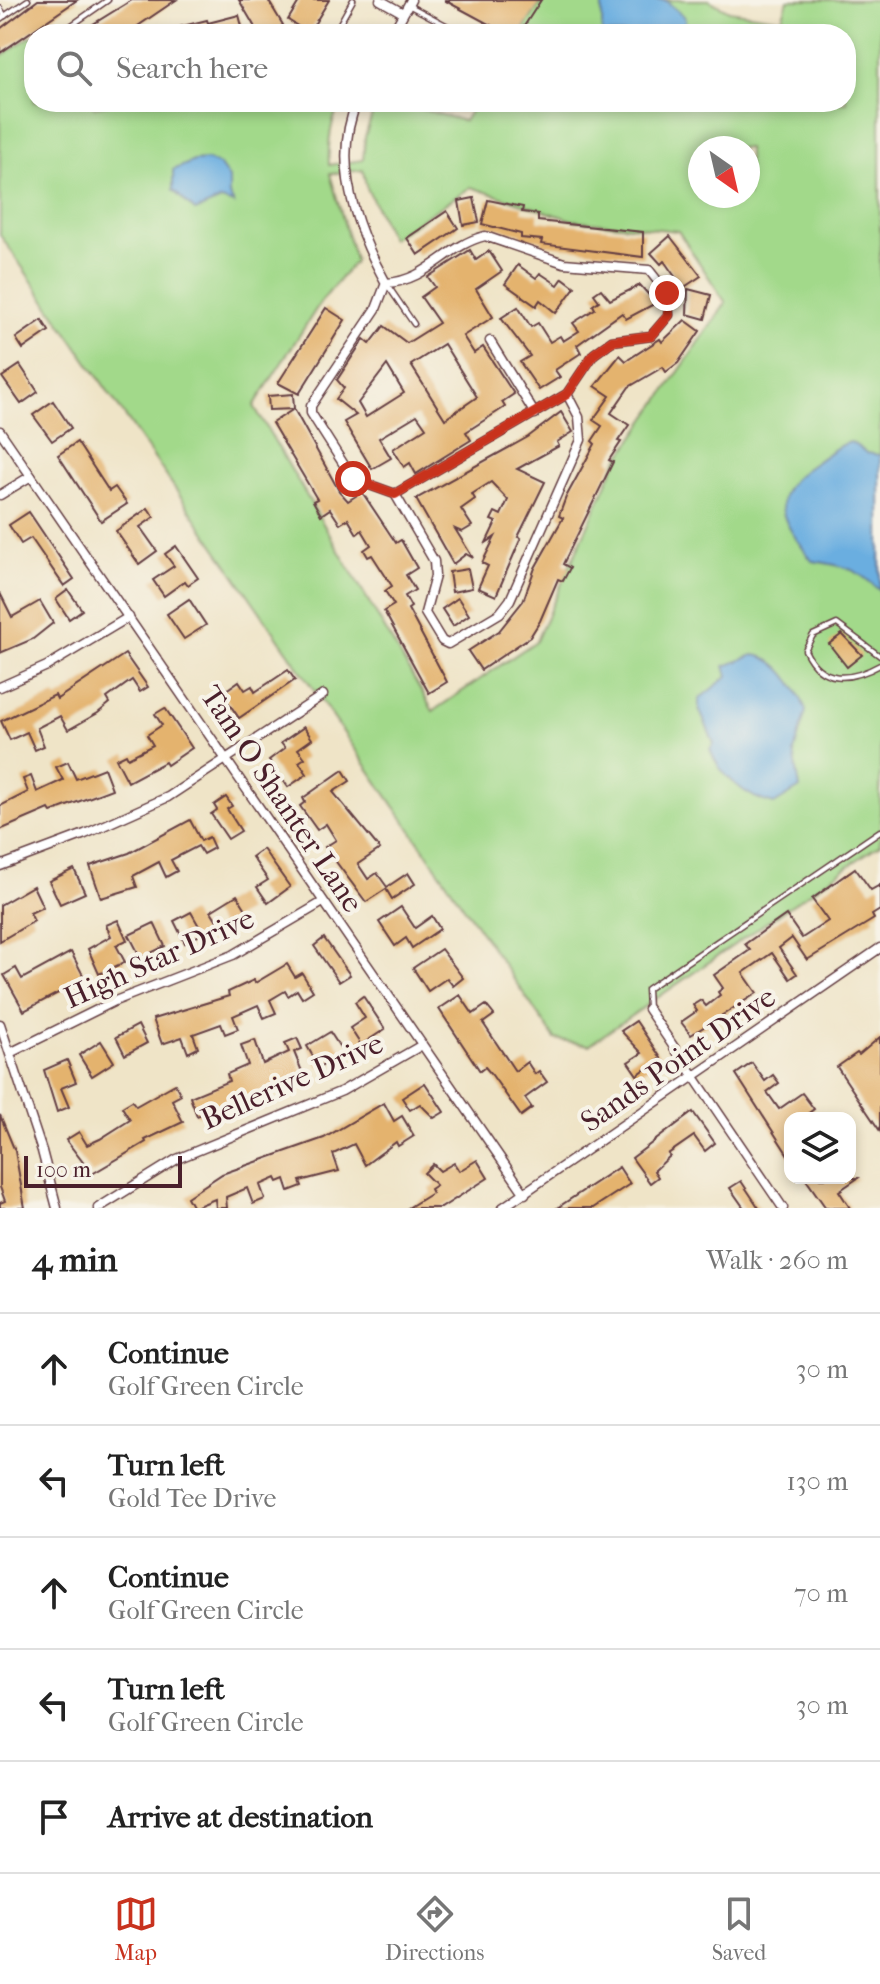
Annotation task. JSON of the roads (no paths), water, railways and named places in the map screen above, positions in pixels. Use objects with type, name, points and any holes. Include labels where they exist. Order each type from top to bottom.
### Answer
[{"type":"street","points":[[380,0],[407,6],[397,24]]},
{"type":"street","points":[[354,112],[345,146],[347,182],[373,260],[386,283]]},
{"type":"street","points":[[386,283],[405,282],[472,239],[485,236],[564,263],[649,270],[667,293],[669,315],[651,336],[612,341],[594,354],[567,394],[395,494]]},
{"type":"street","points":[[386,283],[376,309],[311,406],[311,413],[353,479],[395,494],[434,561],[435,576],[426,607],[428,620],[442,641],[448,644],[460,640],[506,607],[581,440],[579,417],[567,394]]},
{"type":"street","points":[[490,341],[535,414]]},
{"type":"street","name":"Tam O Shanter Lane","points":[[0,431],[525,1194]]},
{"type":"street","points":[[0,495],[31,476]]},
{"type":"street","points":[[0,687],[47,666],[129,617]]},
{"type":"street","points":[[0,866],[136,812],[225,761],[323,695]]},
{"type":"street","name":"High Star Drive","points":[[12,1052],[115,1001],[233,955],[323,902]]},
{"type":"street","name":"Sands Point Drive","points":[[502,1208],[880,948]]},
{"type":"street","points":[[648,1009],[783,1208]]},
{"type":"street","points":[[0,1024],[12,1052],[57,1208]]},
{"type":"street","name":"Bellerive Drive","points":[[98,1208],[177,1159],[342,1091],[422,1045]]},
{"type":"lane","points":[[0,8],[3,17],[28,0]]},
{"type":"lane","points":[[73,24],[108,0]]},
{"type":"lane","points":[[340,24],[353,0]]},
{"type":"lane","points":[[407,6],[443,24]]},
{"type":"lane","points":[[386,283],[414,324]]},
{"type":"lane","points":[[880,656],[837,624],[813,635],[805,650],[810,661],[831,675],[855,678],[880,665]]},
{"type":"lane","points":[[648,1009],[647,989],[880,831]]},
{"type":"water","points":[[607,0],[665,0],[684,16],[686,24],[602,24],[602,7]]},
{"type":"water","points":[[207,160],[219,165],[229,178],[229,195],[234,204],[221,200],[195,211],[173,190],[173,170],[194,161]]},
{"type":"water","points":[[851,442],[867,453],[880,455],[880,591],[849,569],[812,561],[793,534],[782,510],[787,487],[797,476],[831,451]]},
{"type":"water","points":[[753,655],[771,661],[786,675],[806,711],[794,752],[800,788],[774,804],[744,791],[720,768],[710,749],[714,743],[699,709],[699,699],[728,676],[725,666]]}]
